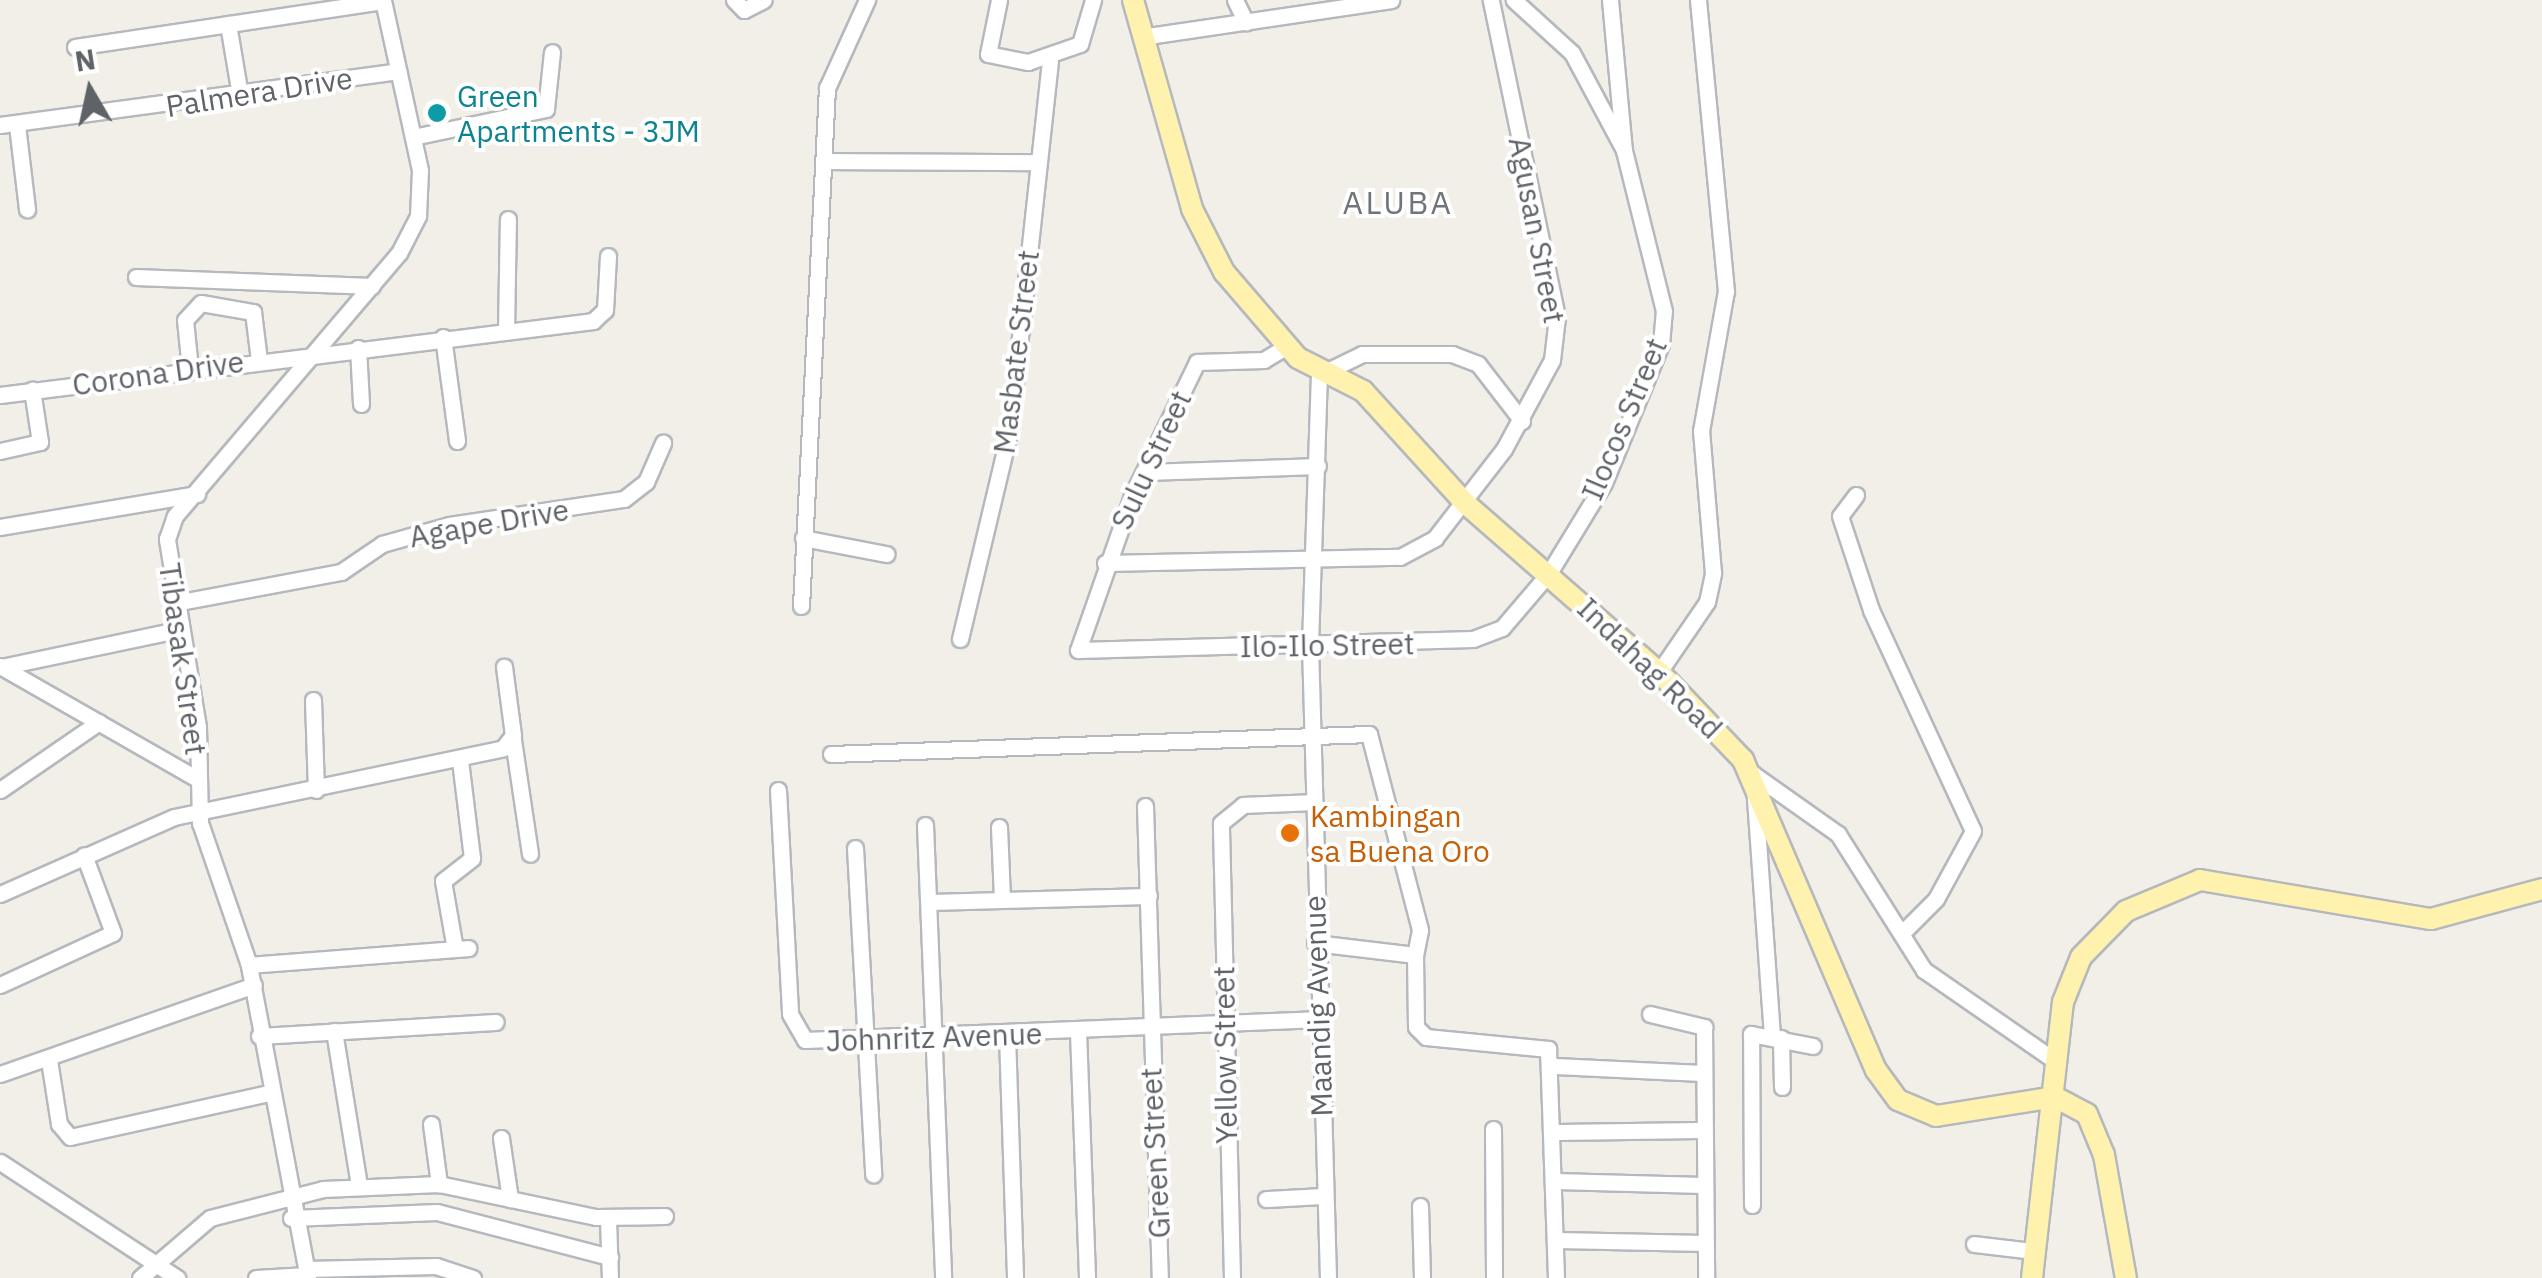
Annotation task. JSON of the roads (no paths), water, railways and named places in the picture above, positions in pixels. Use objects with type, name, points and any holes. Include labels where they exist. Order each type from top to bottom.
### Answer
[{"type":"main road","name":"Indahag Road","points":[[1134,0],[1148,36],[1206,242],[1287,346],[1319,374],[1363,391],[1465,503],[1659,672],[1753,774],[1832,973],[1898,1100],[1936,1116],[2052,1097]]},
{"type":"main road","points":[[2032,1278],[2054,1060],[2081,957],[2126,910],[2176,884],[2249,884],[2384,918],[2430,919],[2542,889]]},
{"type":"main road","points":[[2052,1097],[2080,1107],[2100,1139],[2126,1278]]},
{"type":"street","points":[[75,47],[383,0]]},
{"type":"street","name":"Tibasak Street","points":[[307,1274],[286,1194],[254,985],[198,811],[168,530],[372,286],[418,216],[413,137],[383,0]]},
{"type":"street","points":[[734,0],[744,10],[764,0]]},
{"type":"street","points":[[801,606],[830,75],[866,0]]},
{"type":"street","points":[[999,0],[988,54],[1050,61],[1080,44],[1094,0]]},
{"type":"street","points":[[1235,0],[1246,23]]},
{"type":"street","points":[[1148,36],[1246,23],[1345,3],[1391,0]]},
{"type":"street","name":"Agusan Street","points":[[1105,564],[1313,554],[1400,557],[1435,538],[1465,503],[1522,421],[1552,360],[1556,316],[1491,0]]},
{"type":"street","name":"Ilocos Street","points":[[1514,0],[1572,53],[1624,150],[1664,326],[1604,484],[1549,573]]},
{"type":"street","points":[[1610,0],[1624,150]]},
{"type":"street","points":[[1659,672],[1707,602],[1713,573],[1701,431],[1726,291],[1698,0]]},
{"type":"street","points":[[228,24],[240,96]]},
{"type":"street","points":[[413,137],[546,109],[552,52]]},
{"type":"street","name":"Masbate Street","points":[[960,639],[1010,429],[1050,61]]},
{"type":"street","name":"Palmera Drive","points":[[0,125],[240,96],[398,71]]},
{"type":"street","points":[[18,125],[26,209]]},
{"type":"street","points":[[824,161],[1037,162]]},
{"type":"street","points":[[506,330],[508,219]]},
{"type":"street","name":"Corona Drive","points":[[0,395],[602,316],[608,256]]},
{"type":"street","points":[[136,276],[372,286]]},
{"type":"street","points":[[190,368],[184,320],[201,303],[253,312],[259,360]]},
{"type":"street","points":[[443,337],[458,442]]},
{"type":"street","name":"Sulu Street","points":[[1078,650],[1105,564],[1198,362],[1264,360],[1287,346]]},
{"type":"street","points":[[358,348],[362,404]]},
{"type":"street","points":[[1319,374],[1362,354],[1452,354],[1478,364],[1522,421]]},
{"type":"street","name":"Maandig Avenue","points":[[1319,374],[1310,644],[1315,943],[1328,1278]]},
{"type":"street","points":[[0,450],[40,442],[32,390]]},
{"type":"street","name":"Agape Drive","points":[[175,603],[342,572],[382,544],[441,527],[624,499],[646,482],[663,443]]},
{"type":"street","points":[[1148,472],[1318,466]]},
{"type":"street","points":[[0,526],[201,494]]},
{"type":"street","points":[[1856,495],[1840,516],[1871,610],[1973,831],[1936,899],[1900,934]]},
{"type":"street","points":[[803,538],[886,554]]},
{"type":"street","name":"Ilo-Ilo Street","points":[[1078,650],[1487,636],[1549,573]]},
{"type":"street","points":[[1,666],[181,629]]},
{"type":"street","points":[[1,666],[197,779]]},
{"type":"street","points":[[504,667],[530,854]]},
{"type":"street","points":[[312,700],[316,790]]},
{"type":"street","points":[[0,790],[99,722]]},
{"type":"street","points":[[831,754],[1312,734],[1375,740],[1420,930],[1414,955],[1421,1034],[1542,1046],[1554,1066],[1556,1278]]},
{"type":"street","points":[[0,894],[84,855],[198,811],[460,760],[512,740]]},
{"type":"street","points":[[249,965],[462,948],[442,880],[472,858],[460,760]]},
{"type":"street","points":[[1753,774],[1838,834],[1932,978],[2054,1060]]},
{"type":"street","points":[[1753,774],[1782,1088]]},
{"type":"street","name":"Johnritz Avenue","points":[[778,790],[793,1027],[813,1042],[1318,1019]]},
{"type":"street","name":"Yellow Street","points":[[1232,1278],[1221,832],[1234,807],[1314,802]]},
{"type":"street","name":"Green Street","points":[[1146,806],[1160,1278]]},
{"type":"street","points":[[926,825],[943,1278]]},
{"type":"street","points":[[999,827],[1002,900]]},
{"type":"street","points":[[854,848],[873,1174]]},
{"type":"street","points":[[0,985],[113,932],[84,855]]},
{"type":"street","points":[[929,902],[1149,896]]},
{"type":"street","points":[[1315,943],[1414,955]]},
{"type":"street","points":[[0,1074],[254,985]]},
{"type":"street","points":[[1650,1014],[1704,1024],[1700,1130],[1706,1278]]},
{"type":"street","points":[[259,1036],[496,1022]]},
{"type":"street","points":[[334,1031],[360,1185]]},
{"type":"street","points":[[1078,1031],[1087,1278]]},
{"type":"street","points":[[1007,1035],[1015,1278]]},
{"type":"street","points":[[1752,1205],[1750,1036],[1776,1037],[1813,1046]]},
{"type":"street","points":[[49,1060],[59,1124],[70,1138],[269,1093]]},
{"type":"street","points":[[1554,1066],[1702,1073]]},
{"type":"street","points":[[431,1124],[439,1184]]},
{"type":"street","points":[[1493,1129],[1494,1278]]},
{"type":"street","points":[[1556,1132],[1700,1130]]},
{"type":"street","points":[[501,1138],[510,1199]]},
{"type":"street","points":[[0,1162],[158,1260],[176,1278]]},
{"type":"street","points":[[1556,1182],[1703,1185]]},
{"type":"street","points":[[142,1276],[210,1218],[286,1194],[360,1185],[439,1184],[608,1218],[665,1216]]},
{"type":"street","points":[[1266,1200],[1324,1196]]},
{"type":"street","points":[[1420,1206],[1422,1278]]},
{"type":"street","points":[[291,1218],[437,1212],[610,1257]]},
{"type":"street","points":[[608,1218],[610,1278]]},
{"type":"street","points":[[1557,1240],[1705,1243]]},
{"type":"street","points":[[1974,1244],[2033,1251]]},
{"type":"street","points":[[256,1278],[386,1271],[473,1278]]},
{"type":"place","name":"Green Apartments - 3JM","points":[[437,113]]},
{"type":"place","name":"Kambingan sa Buena Oro","points":[[1290,833]]},
{"type":"district","name":"ALUBA","points":[[1398,202]]}]
